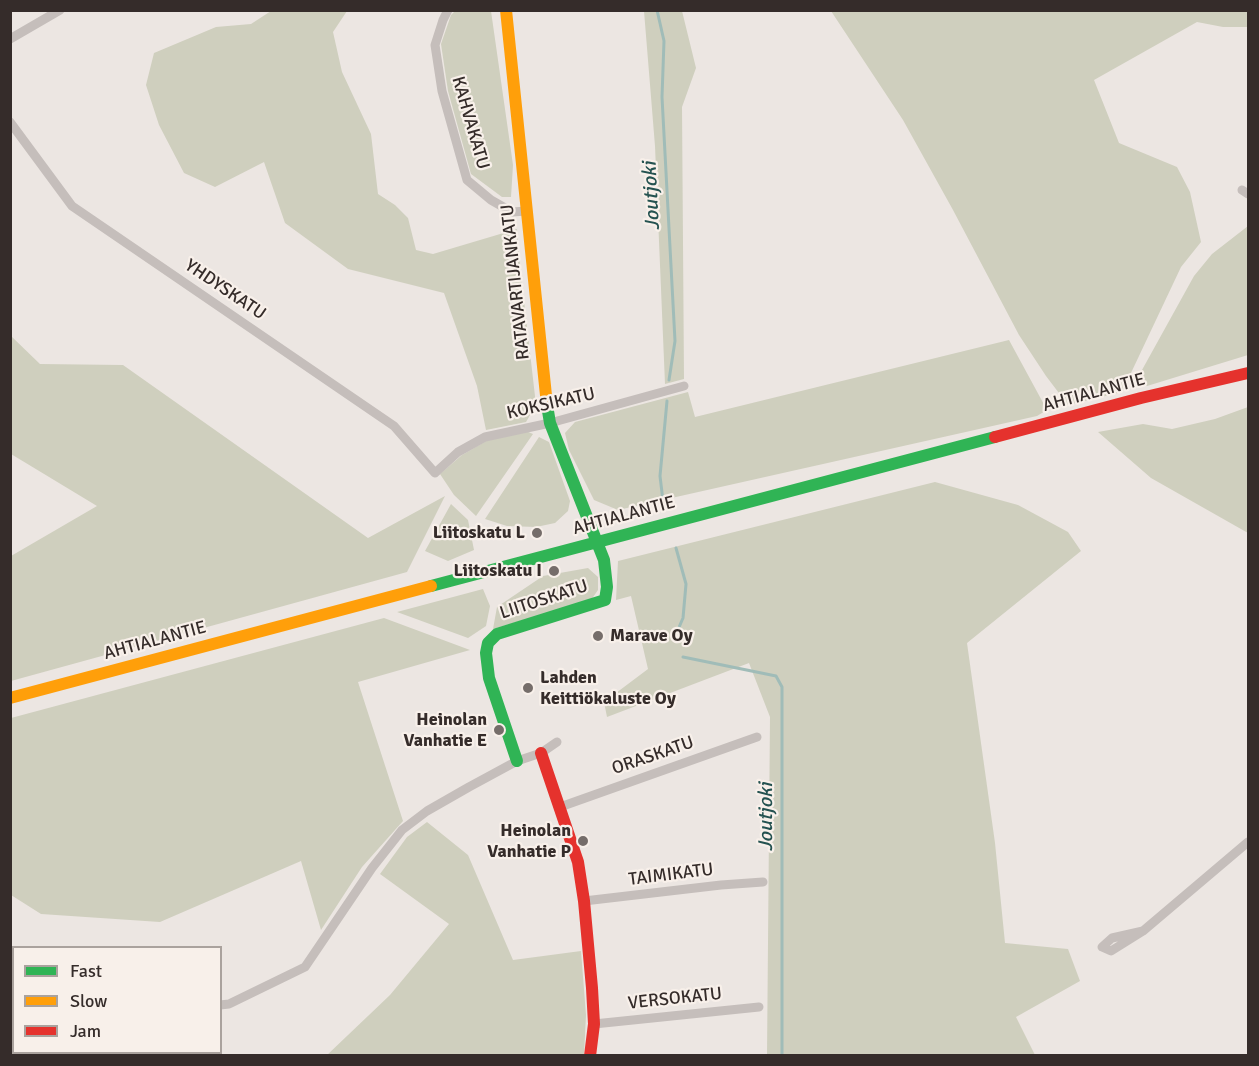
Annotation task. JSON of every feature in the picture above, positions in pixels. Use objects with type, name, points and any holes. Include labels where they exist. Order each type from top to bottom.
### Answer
[{"type":"main road","name":"RATAVARTIJANKATU","points":[[506,10],[545,394],[550,423],[597,542]]},
{"type":"main road","name":"AHTIALANTIE","points":[[10,699],[597,542],[1248,373]]},
{"type":"main road","name":"LIITOSKATU","points":[[516,761],[489,678],[486,653],[488,643],[497,634],[605,600],[607,586],[604,560],[597,542]]},
{"type":"main road","points":[[541,753],[578,862],[584,902],[594,1024],[590,1056]]},
{"type":"street","points":[[10,39],[60,10]]},
{"type":"street","name":"KAHVAKATU","points":[[448,10],[435,45],[442,91],[467,180],[491,200],[512,212],[527,211]]},
{"type":"street","name":"YHDYSKATU","points":[[10,122],[72,206],[394,426],[435,473]]},
{"type":"street","name":"KOKSIKATU","points":[[435,473],[458,452],[484,437],[550,423],[684,386]]},
{"type":"street","name":"ORASKATU","points":[[560,807],[757,737]]},
{"type":"street","points":[[222,1005],[229,1004],[305,967],[372,868],[402,830],[427,811],[516,761],[541,753],[557,742]]},
{"type":"street","points":[[1143,931],[1248,842]]},
{"type":"street","name":"TAIMIKATU","points":[[584,902],[763,882]]},
{"type":"street","name":"VERSOKATU","points":[[594,1024],[759,1007]]},
{"type":"green space","points":[[271,11],[347,11],[333,32],[342,72],[371,134],[378,194],[395,205],[408,218],[416,250],[433,254],[517,229],[522,288],[508,297],[512,309],[524,300],[536,405],[526,422],[486,430],[477,386],[444,293],[348,269],[285,223],[264,162],[215,187],[184,173],[159,125],[146,85],[154,53],[216,27],[251,24]]},
{"type":"green space","points":[[455,11],[491,11],[513,165],[511,197],[502,197],[471,174],[448,91],[441,44],[451,15]]},
{"type":"green space","points":[[644,11],[682,11],[696,68],[682,107],[684,379],[665,384],[655,146]]},
{"type":"green space","points":[[831,11],[1248,11],[1248,27],[1223,27],[1197,22],[1094,80],[1119,143],[1177,167],[1190,192],[1201,242],[1181,267],[1122,392],[1068,405],[1019,335],[903,120]]},
{"type":"green space","points":[[1248,226],[1248,355],[1147,386],[1137,379],[1194,276],[1212,254]]},
{"type":"green space","points":[[11,336],[40,364],[123,365],[368,538],[445,496],[407,572],[11,681],[11,556],[97,506],[11,454]]},
{"type":"green space","points":[[1009,340],[1047,410],[1037,416],[618,510],[594,500],[569,450],[565,433],[575,422],[688,392],[695,417]]},
{"type":"green space","points":[[1248,407],[1248,533],[1151,478],[1098,432],[1143,424],[1172,429],[1215,419]]},
{"type":"green space","points":[[526,431],[533,434],[476,516],[454,495],[440,474],[462,455],[488,440]]},
{"type":"green space","points":[[539,437],[549,442],[570,501],[568,511],[555,523],[536,527],[507,526],[485,519]]},
{"type":"green space","points":[[935,482],[1018,505],[1068,532],[1081,551],[967,643],[995,843],[1005,943],[1068,949],[1080,981],[1016,1017],[1035,1055],[767,1055],[770,717],[749,663],[607,717],[604,702],[648,669],[631,596],[616,600],[618,561]]},
{"type":"green space","points":[[451,504],[468,520],[474,550],[448,561],[425,551]]},
{"type":"green space","points":[[588,568],[598,577],[598,590],[591,600],[493,629],[497,607],[543,576]]},
{"type":"green space","points":[[483,589],[490,606],[486,626],[468,638],[397,612]]},
{"type":"green space","points":[[384,618],[470,650],[358,682],[403,821],[362,867],[321,930],[301,861],[160,922],[41,914],[11,895],[11,718]]},
{"type":"green space","points":[[427,822],[468,855],[513,960],[581,951],[586,1015],[584,1055],[326,1056],[390,995],[449,924],[380,874],[407,837]]},
{"type":"waterway","name":"Joutjoki","points":[[657,10],[664,41],[662,97],[675,341],[669,380]]},
{"type":"waterway","name":"Joutjoki","points":[[663,501],[660,476],[667,401]]},
{"type":"waterway","name":"Joutjoki","points":[[674,639],[683,618],[686,584],[676,548]]},
{"type":"waterway","name":"Joutjoki","points":[[683,657],[776,676],[782,687],[782,1056]]},
{"type":"traffic: fast","points":[[517,761],[489,678],[486,653],[488,643],[497,634],[605,600],[607,587],[604,560],[550,423],[547,405]]},
{"type":"traffic: fast","points":[[431,586],[995,437]]},
{"type":"traffic: slow","points":[[506,10],[547,405]]},
{"type":"traffic: slow","points":[[10,698],[431,586]]},
{"type":"traffic: jam","points":[[995,437],[1141,398],[1248,373]]},
{"type":"traffic: jam","points":[[541,753],[578,862],[592,988],[594,1024],[590,1056]]},
{"type":"place","name":"Liitoskatu L","points":[[537,533]]},
{"type":"place","name":"Liitoskatu I","points":[[554,571]]},
{"type":"place","name":"Marave Oy","points":[[598,636]]},
{"type":"place","name":"Lahden Keittiökaluste Oy","points":[[528,688]]},
{"type":"place","name":"Heinolan Vanhatie E","points":[[499,730]]},
{"type":"place","name":"Heinolan Vanhatie P","points":[[583,841]]}]
